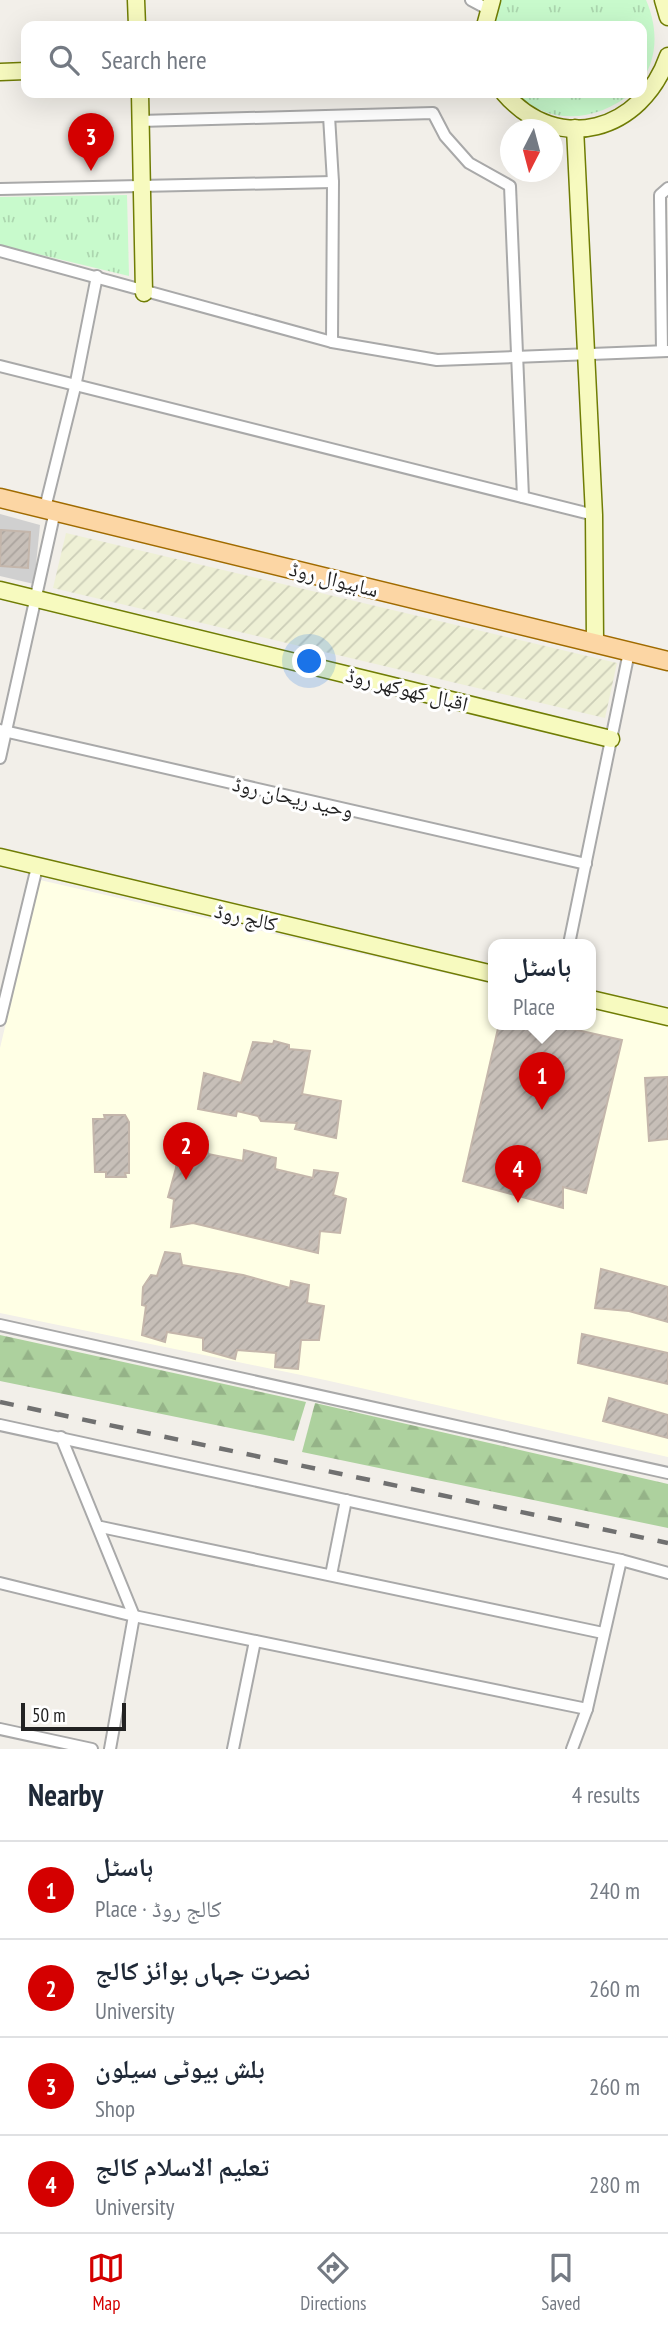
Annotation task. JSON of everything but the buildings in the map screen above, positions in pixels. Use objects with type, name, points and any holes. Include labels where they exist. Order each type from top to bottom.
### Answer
[{"type":"main road","name":"ساہیوال روڈ","points":[[0,498],[668,661]]},
{"type":"street","points":[[136,0],[137,21]]},
{"type":"street","points":[[471,0],[490,5]]},
{"type":"street","points":[[663,0],[668,17]]},
{"type":"street","points":[[647,94],[661,76],[668,56]]},
{"type":"street","points":[[0,72],[21,71]]},
{"type":"street","points":[[139,98],[144,292]]},
{"type":"street","points":[[510,98],[535,118],[575,128],[602,125],[635,109],[644,98]]},
{"type":"street","points":[[140,121],[433,113],[445,136],[469,163],[510,186],[523,496]]},
{"type":"street","points":[[329,116],[333,182],[332,342]]},
{"type":"street","points":[[575,128],[594,515],[595,642]]},
{"type":"street","points":[[0,189],[333,182]]},
{"type":"street","points":[[0,251],[332,342],[437,359],[665,351],[660,195],[668,188]]},
{"type":"street","points":[[0,758],[3,731],[36,599],[50,510],[97,276]]},
{"type":"street","points":[[0,366],[75,387],[594,515]]},
{"type":"street","name":"اقبال کھوکھر روڈ","points":[[0,590],[611,739]]},
{"type":"street","points":[[570,939],[629,652]]},
{"type":"street","name":"وحید ریحان روڈ","points":[[3,731],[586,864]]},
{"type":"street","name":"کالج روڈ","points":[[0,857],[488,973]]},
{"type":"street","points":[[0,1020],[37,867]]},
{"type":"street","points":[[596,1000],[668,1017]]},
{"type":"street","points":[[0,1325],[668,1473]]},
{"type":"street","points":[[0,1425],[621,1560],[668,1573]]},
{"type":"street","points":[[61,1437],[101,1527],[134,1616],[110,1749]]},
{"type":"street","points":[[331,1575],[346,1500]]},
{"type":"street","points":[[101,1527],[603,1633]]},
{"type":"street","points":[[572,1749],[587,1709],[621,1560]]},
{"type":"street","points":[[0,1583],[134,1616],[587,1709]]},
{"type":"street","points":[[233,1749],[255,1641]]},
{"type":"street","points":[[0,1729],[92,1749]]},
{"type":"shaded area","points":[[0,514],[40,525],[34,584],[0,576]]},
{"type":"shaded area","points":[[66,533],[617,663],[605,718],[53,588]]},
{"type":"shaded area","points":[[40,880],[488,983],[488,1030],[596,1030],[596,1009],[668,1026],[668,1457],[325,1380],[0,1313],[0,1048]]},
{"type":"green space","points":[[501,0],[646,0],[654,30],[654,51],[647,72],[647,21],[495,21]]},
{"type":"green space","points":[[522,98],[624,98],[604,110],[574,116],[558,115],[529,104]]},
{"type":"green space","points":[[127,195],[129,276],[0,245],[0,197]]},
{"type":"green space","points":[[0,1335],[306,1402],[294,1441],[0,1381]]},
{"type":"green space","points":[[315,1403],[668,1484],[668,1528],[302,1452]]},
{"type":"railway","points":[[0,1402],[668,1543]]},
{"type":"place","name":"بلش بیوٹی سیلون","points":[[91,171]]},
{"type":"place","name":"ہاسٹل","points":[[542,1110]]},
{"type":"place","name":"نصرت جہاں بوائز کالج","points":[[186,1180]]},
{"type":"place","name":"تعلیم الاسلام کالج","points":[[518,1203]]}]
